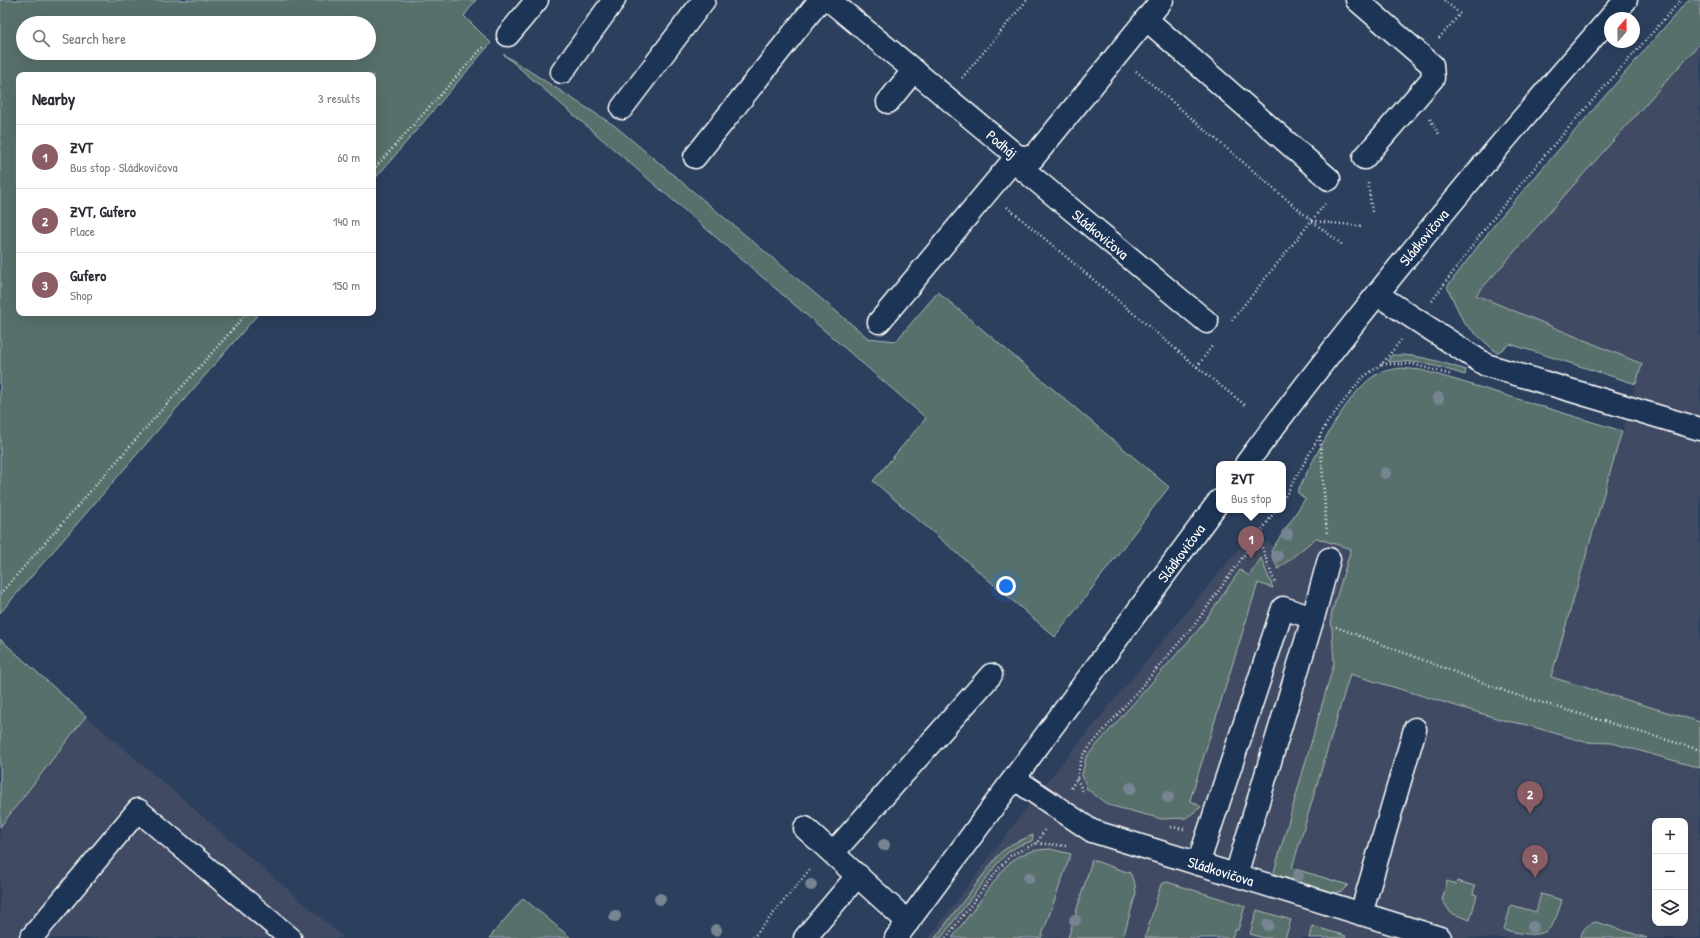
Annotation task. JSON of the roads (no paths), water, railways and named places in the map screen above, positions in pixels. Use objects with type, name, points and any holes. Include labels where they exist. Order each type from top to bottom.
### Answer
[{"type":"street","points":[[508,35],[537,0]]},
{"type":"street","points":[[562,72],[614,0]]},
{"type":"street","points":[[622,108],[704,0]]},
{"type":"street","name":"Podháj","points":[[832,2],[947,97],[1015,158],[1033,158],[1162,0]]},
{"type":"street","points":[[1357,0],[1432,65],[1433,78],[1364,158]]},
{"type":"street","name":"Sládkovičova","points":[[1615,12],[1626,0]]},
{"type":"street","points":[[695,157],[832,2]]},
{"type":"street","points":[[1146,19],[1329,189]]},
{"type":"street","name":"Sládkovičova","points":[[1248,461],[1306,385],[1457,196],[1604,25]]},
{"type":"street","points":[[888,102],[914,70]]},
{"type":"street","points":[[879,322],[1015,158]]},
{"type":"street","name":"Sládkovičova","points":[[1015,158],[1207,322]]},
{"type":"street","points":[[1378,295],[1486,365],[1700,429]]},
{"type":"street","name":"Sládkovičova","points":[[805,828],[858,875],[902,930],[1216,505]]},
{"type":"street","points":[[1236,875],[1313,618],[1329,559]]},
{"type":"street","points":[[1198,864],[1283,608],[1313,618]]},
{"type":"street","points":[[830,851],[991,675]]},
{"type":"street","points":[[1361,914],[1415,729]]},
{"type":"street","name":"Sládkovičova","points":[[1015,779],[1092,831],[1440,938]]},
{"type":"street","points":[[31,938],[138,810],[290,938]]},
{"type":"street","points":[[805,938],[858,875]]},
{"type":"place","name":"ZVT","points":[[1251,559]]},
{"type":"place","name":"ZVT, Gufero","points":[[1530,814]]},
{"type":"place","name":"Gufero","points":[[1535,878]]}]
